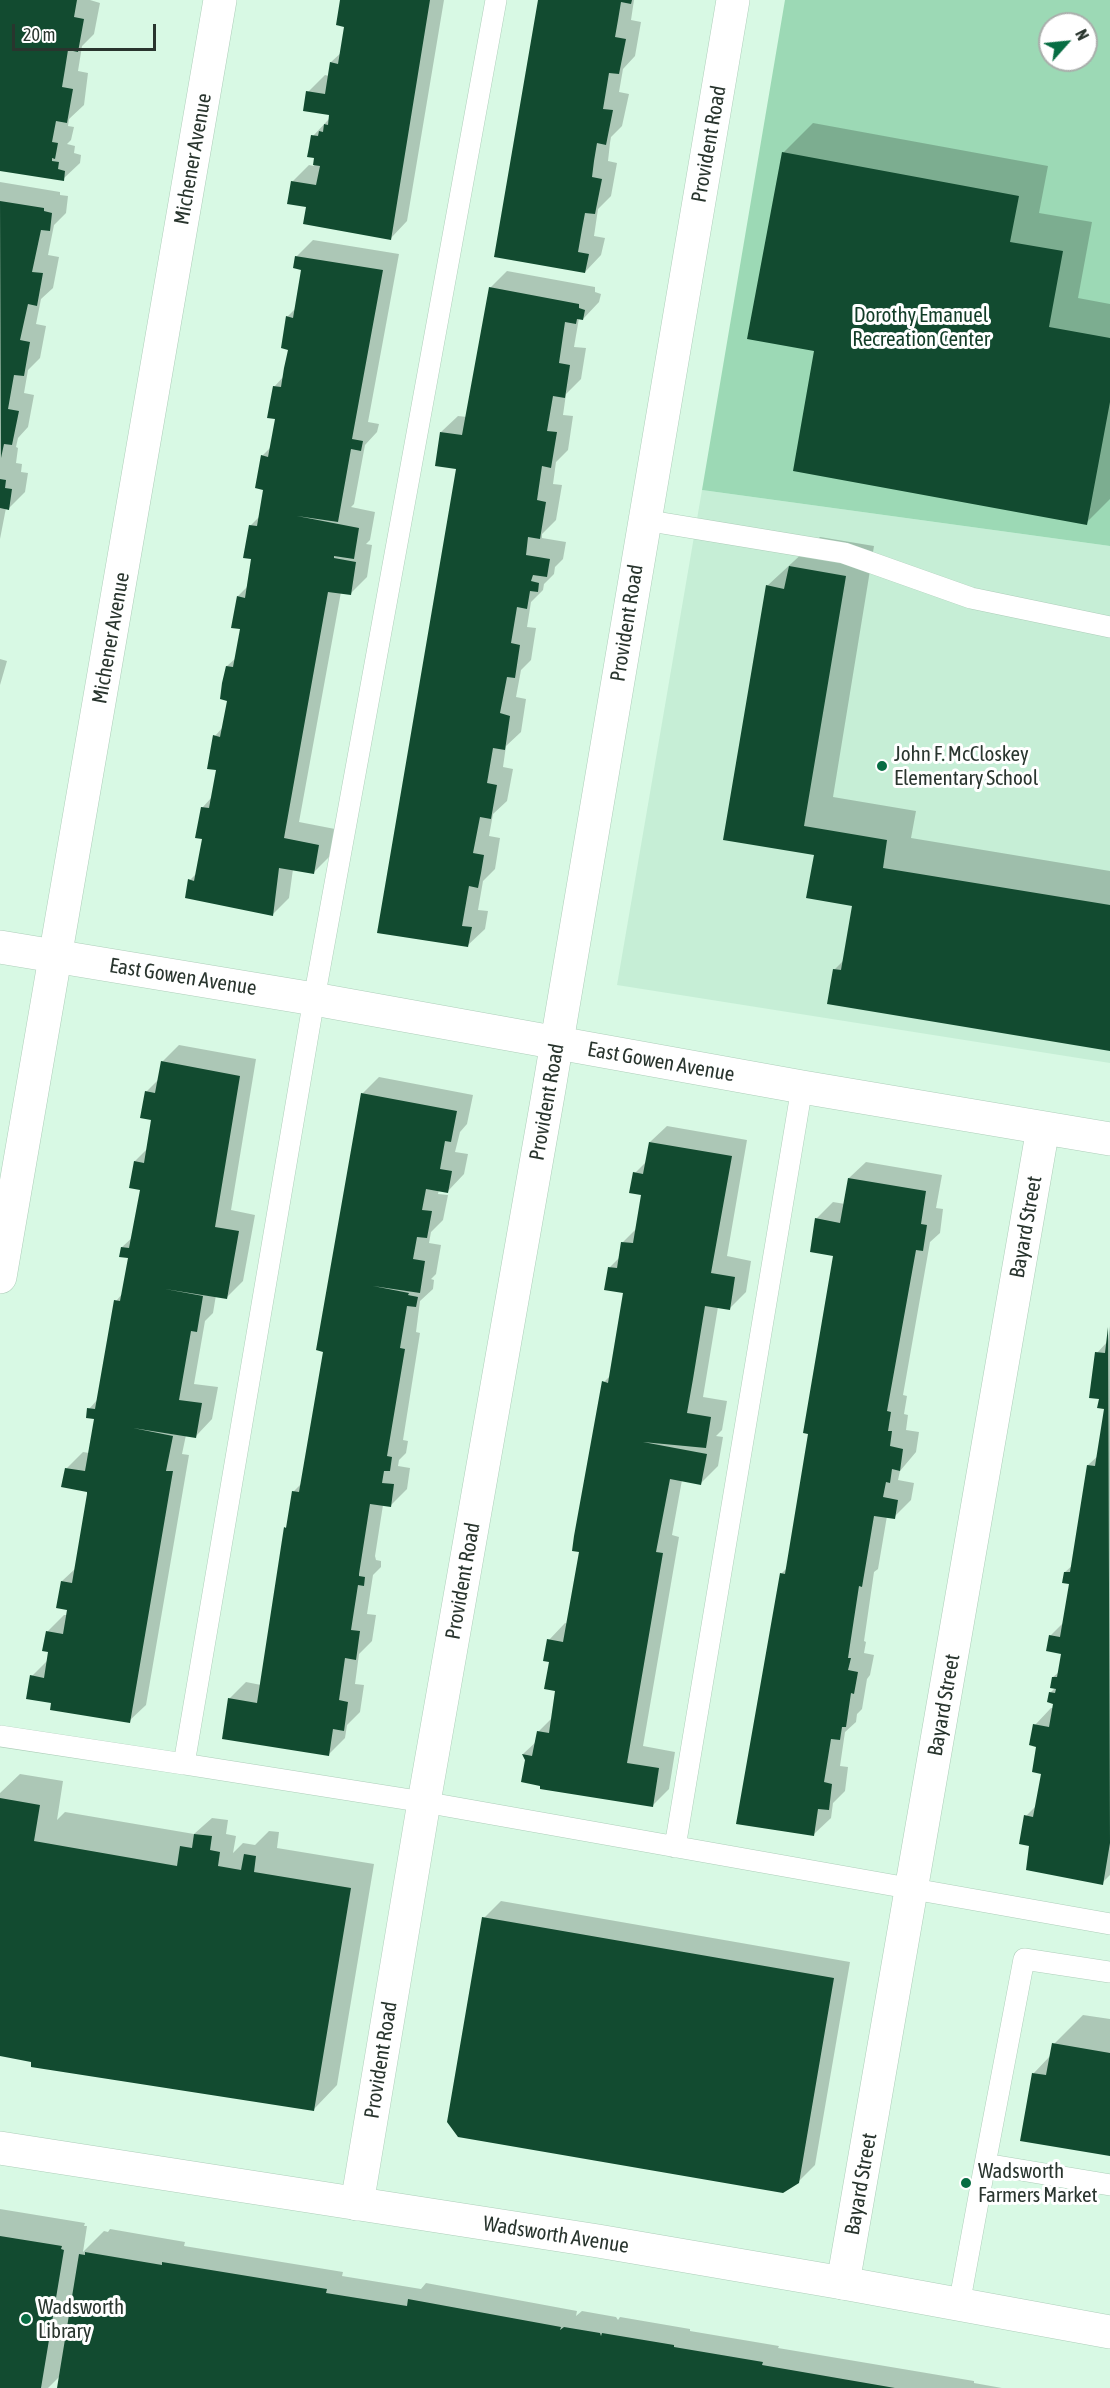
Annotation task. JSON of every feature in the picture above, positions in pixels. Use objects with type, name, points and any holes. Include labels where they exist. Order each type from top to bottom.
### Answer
[{"type":"street","name":"Michener Avenue","points":[[0,1277],[220,0]]},
{"type":"street","name":"Provident Road","points":[[357,2204],[424,1802],[557,1044],[733,0]]},
{"type":"street","name":"East Gowen Avenue","points":[[0,947],[314,999],[557,1044],[1110,1139]]},
{"type":"street","name":"Bayard Street","points":[[843,2283],[1043,1128]]},
{"type":"street","name":"Wadsworth Avenue","points":[[0,2148],[598,2241],[1110,2332]]},
{"type":"lane","points":[[184,1764],[314,999],[496,0]]},
{"type":"lane","points":[[644,520],[844,553],[970,598],[1110,627]]},
{"type":"lane","points":[[675,1847],[802,1087]]},
{"type":"lane","points":[[0,1736],[424,1802],[1110,1924]]},
{"type":"lane","points":[[959,2305],[1024,1959],[1110,1972]]},
{"type":"lane","points":[[985,2164],[1110,2185]]},
{"type":"shaded area","name":"John F. McCloskey Elementary School","points":[[702,490],[1110,546],[1110,1063],[617,985]]},
{"type":"green space","name":"Dorothy Emanuel Recreation Center","points":[[785,0],[1110,0],[1110,546],[702,490]]},
{"type":"building","points":[[0,0],[77,0],[74,17],[84,19],[78,52],[68,50],[62,87],[73,89],[67,123],[56,121],[52,142],[58,143],[55,159],[52,158],[52,161],[59,162],[58,169],[65,171],[64,181],[0,171]]},
{"type":"building","points":[[340,0],[430,0],[391,240],[303,224],[306,207],[287,204],[291,181],[316,185],[320,166],[313,165],[314,158],[307,157],[311,135],[318,136],[319,131],[323,132],[324,124],[328,125],[329,115],[303,111],[306,91],[325,94],[330,62],[338,64],[344,27],[336,25]]},
{"type":"building","points":[[538,0],[632,0],[631,4],[621,2],[615,37],[626,39],[619,74],[609,73],[603,109],[613,110],[606,145],[597,143],[592,177],[602,179],[595,214],[585,213],[578,252],[589,254],[585,273],[494,257]]},
{"type":"building","name":"Dorothy Emanuel Recreation Center","points":[[782,152],[1019,196],[1010,242],[1063,251],[1049,327],[1110,338],[1110,402],[1087,525],[793,471],[814,351],[747,339]]},
{"type":"building","points":[[0,201],[44,208],[44,211],[52,213],[50,231],[41,230],[32,272],[43,273],[37,306],[28,304],[20,340],[30,342],[24,376],[14,375],[8,409],[19,411],[12,445],[4,444],[1,458]]},
{"type":"building","points":[[295,256],[383,270],[352,439],[363,441],[361,451],[351,449],[338,522],[297,516],[359,528],[354,559],[334,556],[334,558],[356,562],[351,595],[328,592],[284,838],[319,845],[314,874],[279,868],[273,916],[185,898],[188,879],[194,881],[202,839],[195,838],[201,807],[209,808],[216,770],[207,769],[213,735],[220,737],[227,701],[220,699],[222,683],[226,666],[233,667],[240,629],[231,628],[237,596],[245,598],[251,559],[243,558],[249,525],[257,526],[263,490],[255,488],[261,455],[268,457],[275,419],[267,418],[273,386],[281,387],[288,350],[281,348],[286,316],[293,318],[301,270],[293,268]]},
{"type":"building","points":[[489,287],[579,304],[579,308],[585,310],[583,320],[577,319],[576,324],[565,322],[559,363],[570,365],[565,398],[553,396],[547,431],[557,432],[551,468],[542,466],[537,500],[546,502],[540,539],[528,537],[526,555],[550,559],[547,577],[533,575],[531,581],[539,583],[538,592],[530,591],[527,609],[517,607],[511,643],[520,645],[515,678],[507,677],[500,713],[510,716],[505,750],[493,748],[487,783],[497,785],[491,819],[480,817],[473,853],[484,855],[478,888],[469,886],[462,926],[472,927],[468,947],[377,933],[456,469],[435,466],[440,432],[462,435]]},
{"type":"building","points":[[0,479],[6,480],[5,488],[12,489],[9,510],[0,508]]},
{"type":"building","points":[[789,566],[846,576],[804,826],[887,840],[883,868],[1110,905],[1110,1051],[827,1004],[833,969],[841,970],[852,906],[806,898],[814,855],[723,840],[766,585],[784,589]]},
{"type":"building","points":[[161,1061],[240,1076],[215,1227],[239,1231],[227,1299],[165,1289],[203,1296],[197,1332],[191,1331],[179,1400],[202,1403],[196,1438],[133,1428],[173,1436],[166,1471],[173,1471],[130,1723],[50,1710],[51,1703],[26,1699],[30,1675],[44,1678],[48,1652],[42,1651],[46,1631],[63,1634],[67,1610],[56,1608],[61,1581],[72,1583],[87,1492],[61,1487],[65,1468],[85,1471],[94,1419],[86,1418],[87,1408],[95,1409],[114,1300],[120,1301],[128,1258],[119,1257],[121,1247],[129,1248],[140,1190],[129,1188],[134,1161],[144,1163],[151,1120],[140,1118],[145,1091],[155,1093]]},
{"type":"building","points":[[361,1093],[457,1111],[451,1142],[445,1141],[440,1169],[452,1171],[448,1193],[426,1189],[422,1210],[432,1211],[427,1238],[417,1237],[413,1259],[425,1261],[420,1293],[373,1286],[418,1297],[416,1307],[407,1306],[400,1348],[405,1349],[387,1456],[392,1457],[390,1471],[384,1471],[382,1483],[394,1484],[391,1507],[370,1504],[359,1574],[365,1577],[364,1586],[358,1585],[351,1630],[360,1631],[356,1660],[345,1658],[339,1700],[348,1702],[344,1731],[333,1729],[329,1756],[222,1739],[228,1698],[257,1703],[284,1527],[286,1528],[292,1491],[299,1492],[323,1352],[316,1350]]},
{"type":"building","points":[[649,1142],[732,1156],[711,1273],[735,1277],[730,1310],[705,1306],[687,1413],[711,1417],[706,1448],[643,1442],[707,1454],[701,1485],[670,1479],[656,1552],[663,1553],[627,1763],[659,1768],[653,1807],[540,1789],[540,1786],[521,1782],[525,1760],[522,1754],[532,1756],[537,1731],[549,1733],[555,1691],[544,1689],[549,1662],[543,1661],[547,1639],[563,1642],[579,1552],[572,1551],[574,1536],[602,1381],[608,1383],[623,1293],[604,1290],[608,1267],[617,1268],[621,1242],[633,1243],[641,1195],[629,1193],[633,1172],[643,1174]]},
{"type":"building","points":[[848,1178],[926,1191],[921,1224],[927,1225],[923,1251],[916,1250],[887,1411],[891,1412],[888,1431],[892,1431],[890,1446],[903,1449],[900,1471],[892,1469],[890,1483],[886,1482],[883,1497],[898,1500],[895,1519],[874,1516],[862,1587],[859,1586],[848,1658],[851,1658],[848,1670],[858,1672],[854,1694],[851,1693],[846,1727],[842,1727],[840,1740],[831,1739],[824,1782],[832,1784],[829,1810],[818,1809],[814,1836],[736,1824],[780,1573],[785,1574],[808,1434],[803,1433],[833,1256],[810,1252],[815,1218],[840,1223]]},
{"type":"building","points":[[1108,1327],[1110,1843],[1103,1885],[1026,1870],[1029,1846],[1019,1844],[1024,1815],[1033,1817],[1041,1774],[1032,1772],[1036,1747],[1029,1745],[1033,1724],[1049,1727],[1053,1704],[1047,1702],[1049,1692],[1055,1693],[1056,1689],[1050,1688],[1052,1677],[1057,1677],[1061,1654],[1046,1651],[1049,1635],[1060,1637],[1069,1584],[1062,1583],[1064,1572],[1070,1572],[1087,1465],[1095,1466],[1104,1409],[1097,1408],[1099,1399],[1089,1398],[1095,1352],[1105,1353]]},
{"type":"building","points":[[0,1798],[40,1805],[34,1841],[177,1866],[180,1846],[192,1848],[194,1834],[212,1836],[210,1850],[220,1852],[218,1866],[241,1870],[244,1854],[256,1856],[254,1872],[351,1888],[314,2111],[31,2067],[31,2062],[0,2056]]},
{"type":"building","points":[[482,1917],[834,1978],[799,2183],[783,2193],[458,2137],[447,2122]]},
{"type":"building","points":[[1052,2043],[1110,2053],[1110,2156],[1020,2141],[1032,2073],[1046,2075]]},
{"type":"building","name":"Wadsworth Library","points":[[0,2236],[62,2246],[61,2249],[64,2250],[41,2388],[0,2388]]},
{"type":"building","points":[[85,2252],[327,2289],[326,2293],[407,2306],[408,2299],[561,2327],[560,2330],[564,2327],[600,2333],[601,2336],[602,2333],[674,2345],[674,2347],[763,2362],[762,2365],[895,2388],[57,2388],[79,2254],[85,2255]]},
{"type":"place","name":"John F. McCloskey Elementary School","points":[[882,766]]},
{"type":"place","name":"Wadsworth Farmers Market","points":[[966,2183]]},
{"type":"place","name":"Wadsworth Library","points":[[26,2319]]}]
